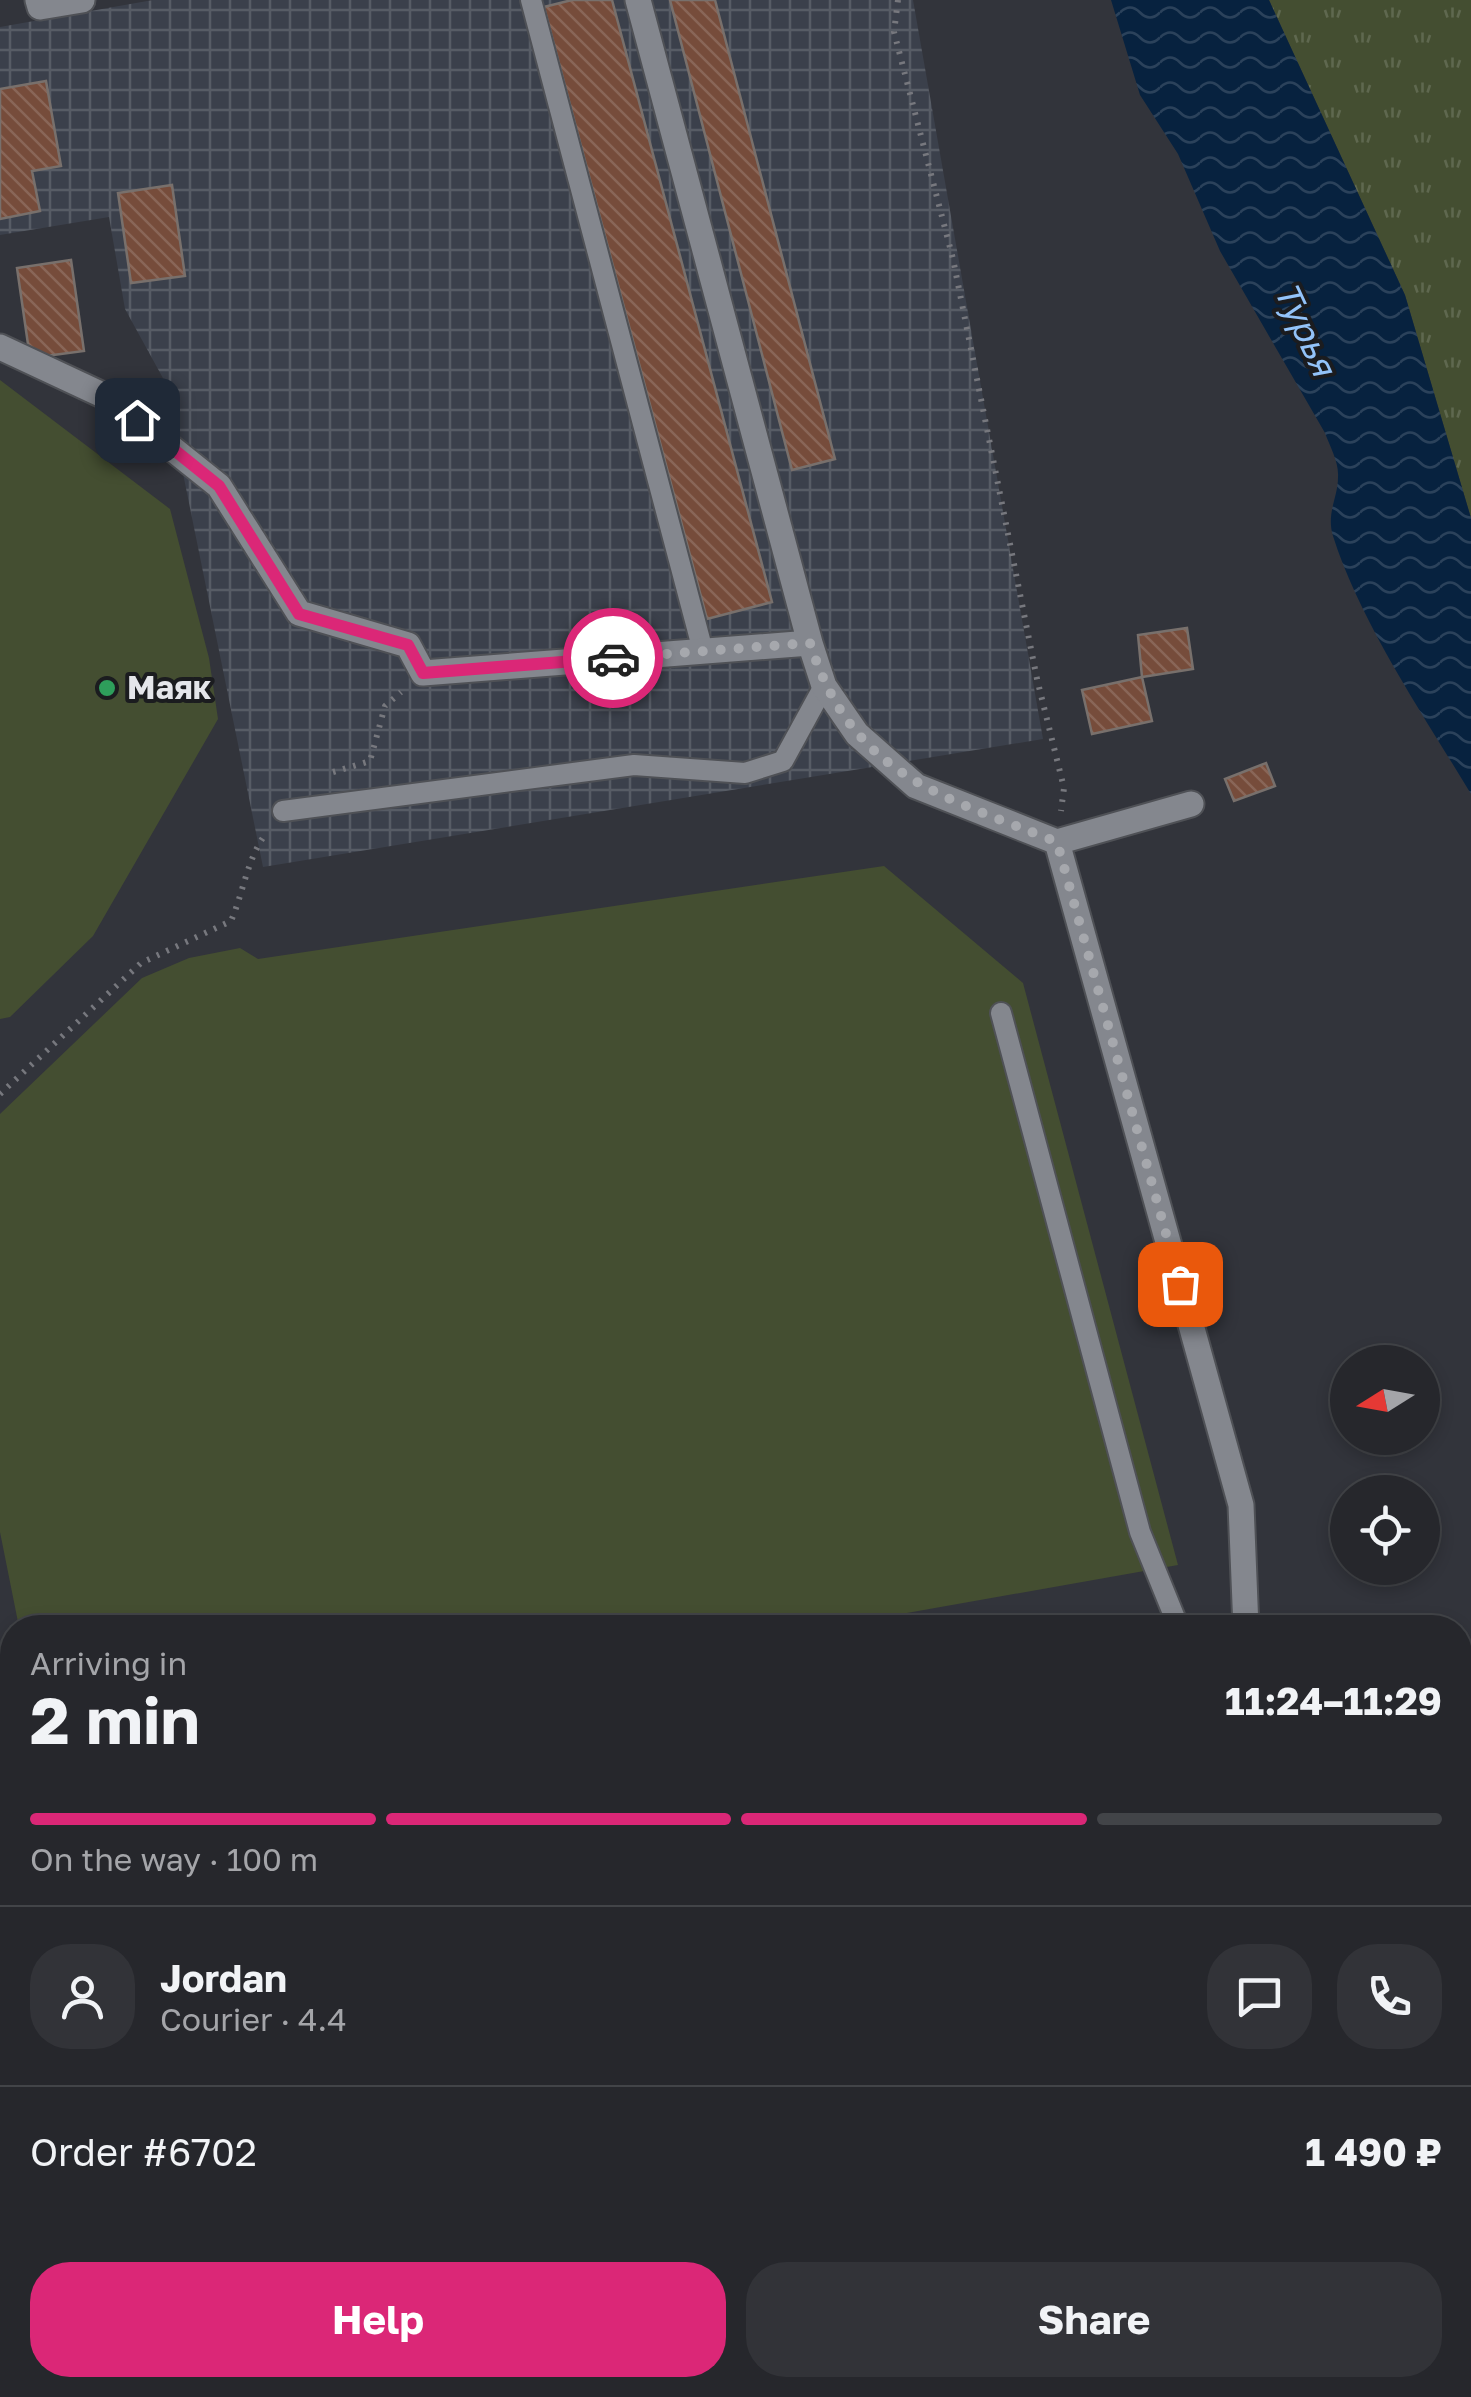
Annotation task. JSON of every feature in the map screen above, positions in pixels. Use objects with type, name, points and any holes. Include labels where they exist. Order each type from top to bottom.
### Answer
[{"type":"street","points":[[38,0],[40,7],[82,0]]},
{"type":"street","points":[[638,0],[810,643],[824,686],[857,734],[916,786],[1057,842],[1191,804]]},
{"type":"street","points":[[0,347],[109,398],[219,486],[299,614],[408,645],[423,673],[810,643]]},
{"type":"street","points":[[1057,842],[1241,1506],[1245,1615]]},
{"type":"lane","points":[[532,0],[702,652]]},
{"type":"lane","points":[[283,812],[634,765],[745,774],[782,762],[824,686]]},
{"type":"lane","points":[[1001,1013],[1140,1532],[1175,1615]]},
{"type":"path","points":[[898,0],[894,32],[953,260],[1036,679],[1064,788],[1057,842]]},
{"type":"path","points":[[324,775],[370,761],[385,706],[423,673]]},
{"type":"path","points":[[0,1094],[141,962],[230,920],[242,894],[252,850],[283,812]]},
{"type":"shaded area","points":[[153,0],[913,0],[1043,739],[263,867],[164,380],[125,309],[109,217],[0,235],[0,27]]},
{"type":"green space","points":[[1269,0],[1471,0],[1471,518],[1405,295]]},
{"type":"green space","name":"Маяк","points":[[0,380],[170,509],[209,658],[218,719],[93,936],[10,1017],[0,1019]]},
{"type":"green space","points":[[884,866],[1023,983],[1178,1565],[896,1615],[17,1615],[0,1532],[0,1114],[142,978],[189,958],[240,948],[258,959]]},
{"type":"water","name":"Турья","points":[[1111,0],[1269,0],[1405,295],[1471,518],[1471,794],[1359,602],[1331,528],[1338,471],[1325,433],[1220,251],[1178,154],[1140,95]]},
{"type":"building","points":[[572,0],[612,0],[772,602],[707,619],[544,7]]},
{"type":"building","points":[[670,0],[715,0],[835,459],[792,470]]},
{"type":"building","points":[[46,81],[61,166],[32,171],[40,211],[0,219],[0,89]]},
{"type":"building","points":[[172,185],[185,276],[131,283],[118,193]]},
{"type":"building","points":[[71,260],[84,351],[30,358],[17,268]]},
{"type":"building","points":[[1187,628],[1193,669],[1142,677],[1138,635]]},
{"type":"building","points":[[1142,677],[1152,721],[1092,734],[1082,690]]},
{"type":"building","points":[[1266,763],[1275,786],[1234,801],[1225,779]]},
{"type":"way so far","points":[[613,658],[810,643],[824,686],[857,734],[916,786],[1057,842],[1180,1284]]},
{"type":"place","name":"Маяк","points":[[107,688]]},
{"type":"route","points":[[137,420],[219,486],[299,614],[408,645],[423,673],[613,658]]}]
